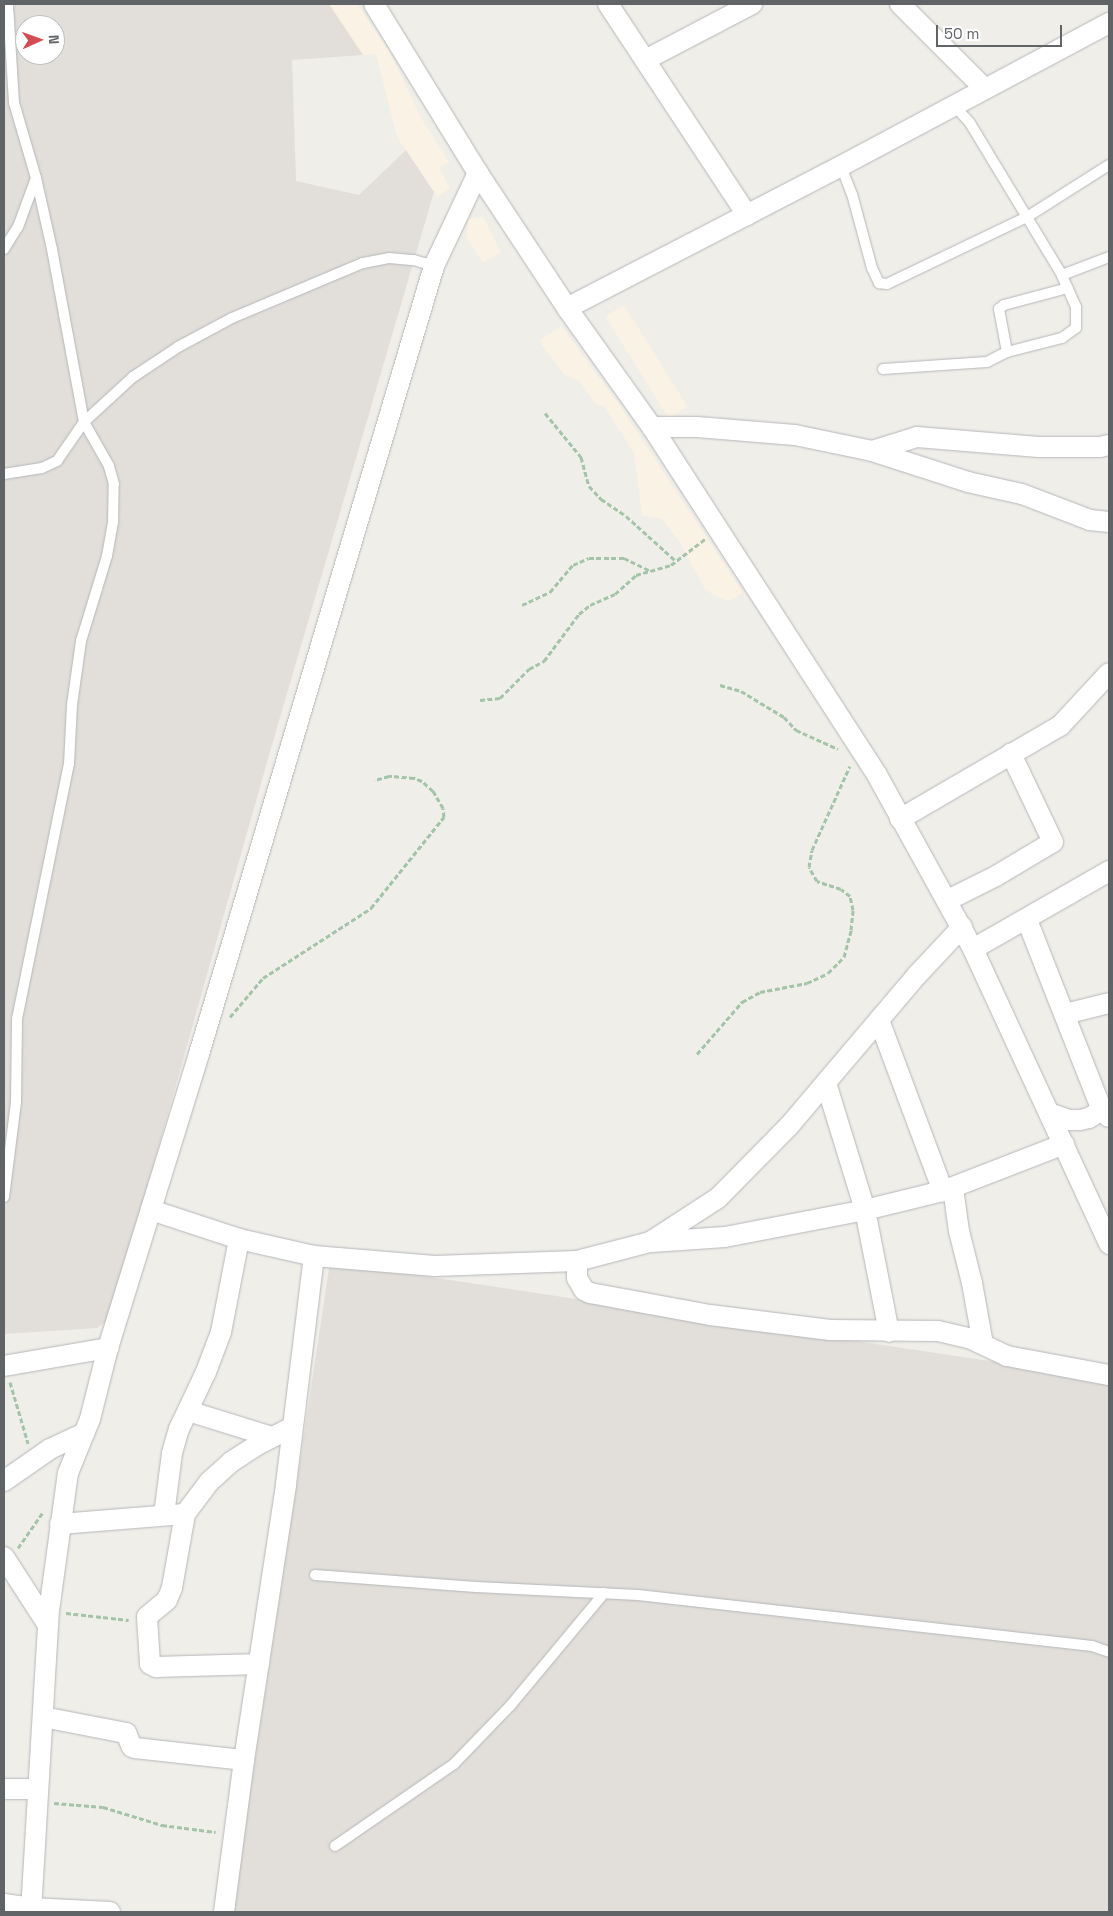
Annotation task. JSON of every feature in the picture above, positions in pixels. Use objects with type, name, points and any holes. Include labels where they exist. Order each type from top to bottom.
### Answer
[{"type":"street","points":[[374,4],[478,173],[567,308],[652,427],[860,750],[962,927],[1109,1244]]},
{"type":"street","points":[[608,4],[747,215]]},
{"type":"street","points":[[645,60],[752,4]]},
{"type":"street","points":[[900,4],[985,89]]},
{"type":"street","points":[[567,308],[841,166],[1109,23]]},
{"type":"street","points":[[31,1910],[49,1618],[68,1473],[84,1433],[434,266],[478,173]]},
{"type":"street","points":[[652,427],[697,427],[786,434],[872,451],[968,482],[1022,494],[1090,520],[1109,522]]},
{"type":"street","points":[[872,451],[917,437],[1040,447],[1100,447],[1109,445]]},
{"type":"street","points":[[900,819],[1060,726],[1109,673]]},
{"type":"street","points":[[948,900],[996,876],[1053,842],[1011,754]]},
{"type":"street","points":[[973,949],[1027,920],[1109,871]]},
{"type":"street","points":[[1027,920],[1106,1114],[1080,1120],[1069,1120],[1049,1113]]},
{"type":"street","points":[[650,1242],[718,1198],[789,1126],[962,927]]},
{"type":"street","points":[[1065,1014],[1109,1003]]},
{"type":"street","points":[[880,1020],[948,1190],[972,1283],[983,1344]]},
{"type":"street","points":[[826,1083],[865,1210],[889,1332]]},
{"type":"street","points":[[151,1210],[239,1239],[314,1256],[435,1266],[577,1261],[650,1242],[726,1236],[865,1210],[948,1190],[1064,1144]]},
{"type":"street","points":[[164,1515],[172,1453],[179,1429],[206,1372],[221,1332],[239,1239]]},
{"type":"street","points":[[224,1912],[244,1760],[286,1484],[314,1256]]},
{"type":"street","points":[[577,1261],[577,1278],[584,1290],[590,1293],[710,1315],[830,1330],[938,1331],[969,1338],[1007,1356],[1109,1375]]},
{"type":"street","points":[[5,1366],[108,1348]]},
{"type":"street","points":[[188,1411],[272,1437]]},
{"type":"street","points":[[259,1664],[154,1666],[149,1661],[147,1617],[167,1600],[172,1588],[186,1514],[203,1489],[223,1468],[244,1452],[292,1427]]},
{"type":"street","points":[[4,1481],[50,1449],[84,1433]]},
{"type":"street","points":[[60,1524],[186,1514]]},
{"type":"street","points":[[5,1561],[49,1618]]},
{"type":"street","points":[[43,1717],[120,1731],[128,1735],[132,1747],[136,1748],[244,1760]]},
{"type":"street","points":[[4,1789],[38,1795]]},
{"type":"street","points":[[4,1904],[31,1910],[110,1912]]},
{"type":"lane","points":[[4,1197],[16,1102],[17,1019],[69,764],[72,705],[81,641],[107,556],[113,524],[114,484],[108,466],[84,422],[52,249],[36,178],[14,103],[8,4]]},
{"type":"lane","points":[[883,369],[987,362],[1007,352],[1062,338],[1076,328],[1076,307],[1062,275],[970,123],[954,105]]},
{"type":"lane","points":[[841,166],[852,194],[872,268],[879,283],[887,284],[1027,217],[1109,165]]},
{"type":"lane","points":[[4,249],[18,227],[36,178]]},
{"type":"lane","points":[[4,474],[42,468],[58,461],[84,422],[133,377],[178,347],[232,318],[363,263],[389,258],[414,260],[434,266]]},
{"type":"lane","points":[[1062,275],[1109,258]]},
{"type":"lane","points":[[1007,352],[998,309],[1004,305],[1068,288]]},
{"type":"lane","points":[[315,1576],[476,1587],[638,1595],[1092,1646],[1109,1652]]},
{"type":"lane","points":[[335,1846],[454,1764],[510,1706],[604,1593]]},
{"type":"path","points":[[545,413],[580,457],[588,486],[601,499],[626,516],[676,561]]},
{"type":"path","points":[[480,700],[500,698],[529,669],[544,661],[579,614],[590,605],[615,594],[636,576],[649,570],[671,565],[718,530]]},
{"type":"path","points":[[522,605],[550,592],[573,565],[589,558],[609,556],[624,558],[649,570]]},
{"type":"path","points":[[720,686],[742,691],[784,717],[796,730],[844,752],[860,750]]},
{"type":"path","points":[[697,1054],[742,1002],[760,992],[807,984],[828,973],[844,957],[851,930],[853,910],[850,896],[841,889],[816,881],[809,867],[812,850],[829,816],[844,776],[860,750]]},
{"type":"path","points":[[224,1024],[263,978],[371,908],[444,817],[444,808],[433,791],[422,781],[414,778],[390,776],[375,780]]},
{"type":"path","points":[[5,1366],[34,1461]]},
{"type":"path","points":[[5,1561],[47,1506]]},
{"type":"path","points":[[49,1618],[116,1620],[147,1617]]},
{"type":"path","points":[[38,1795],[103,1807],[162,1825],[235,1835]]},
{"type":"shaded area","points":[[4,4],[329,4],[363,55],[292,60],[296,181],[359,195],[406,150],[434,192],[269,755],[110,1319],[97,1328],[4,1334]]},
{"type":"shaded area","points":[[329,4],[357,4],[389,51],[421,118],[449,162],[439,168],[450,188],[437,197],[397,137],[376,54],[363,55]]},
{"type":"shaded area","points":[[483,217],[501,252],[483,263],[467,238],[468,219]]},
{"type":"shaded area","points":[[624,305],[688,407],[669,418],[605,317]]},
{"type":"shaded area","points":[[561,326],[617,402],[743,593],[729,601],[715,596],[705,589],[679,541],[662,519],[642,515],[634,453],[605,407],[595,403],[579,381],[563,373],[539,341]]},
{"type":"shaded area","points":[[330,1262],[1109,1379],[1109,1912],[232,1912]]}]
